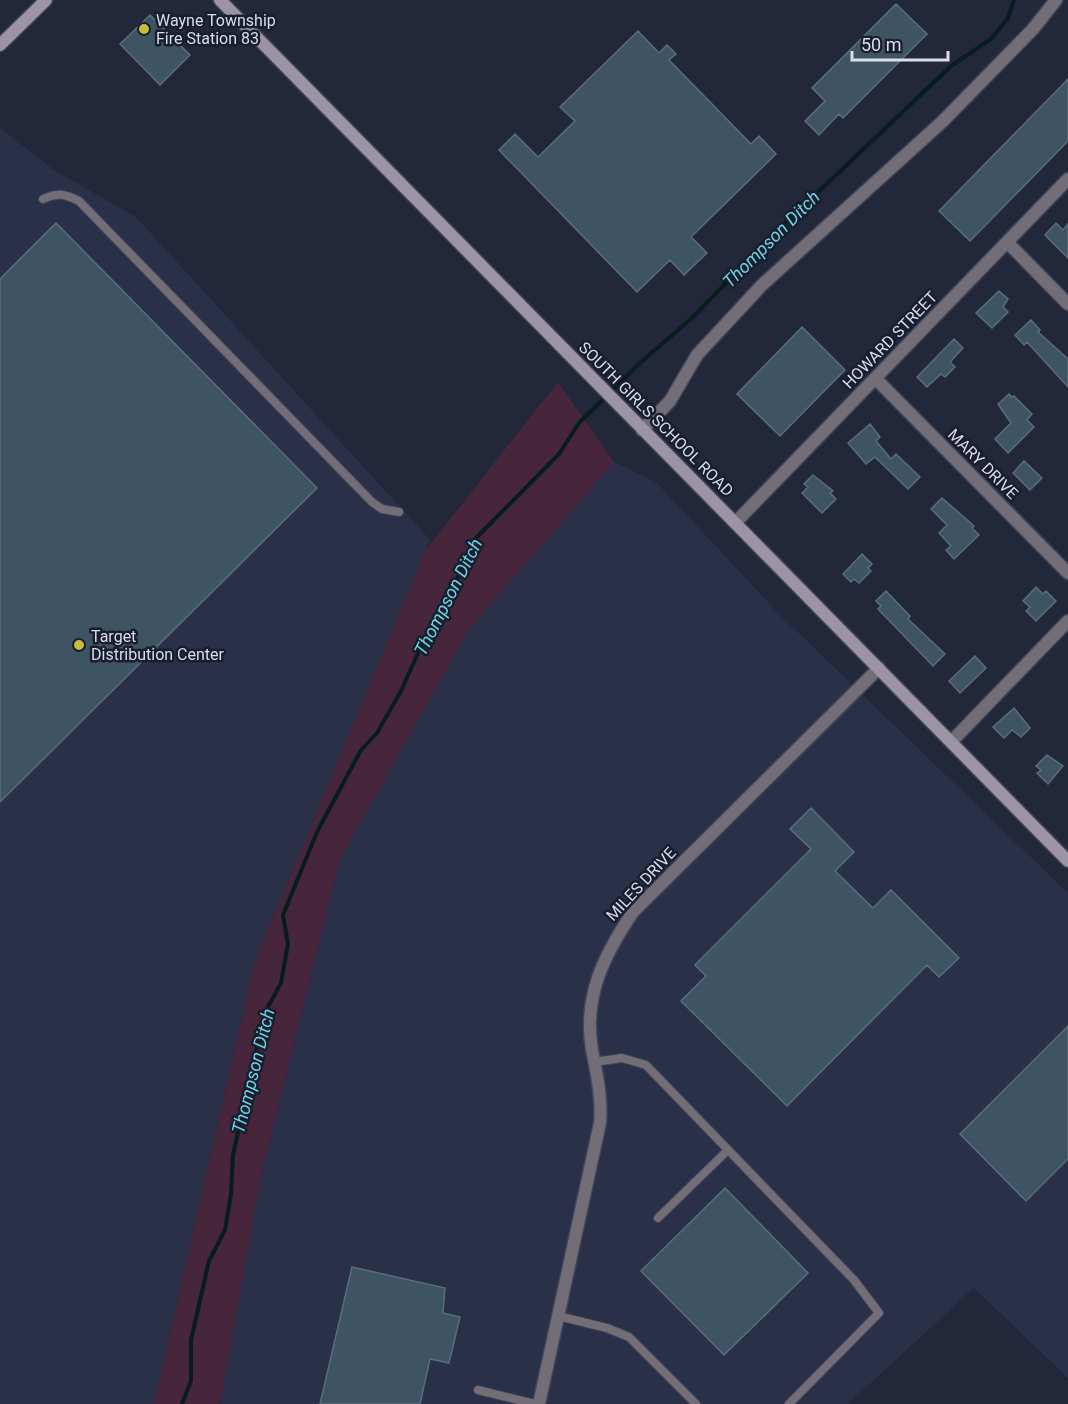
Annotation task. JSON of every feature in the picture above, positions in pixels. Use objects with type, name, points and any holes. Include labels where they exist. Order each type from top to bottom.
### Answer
[{"type":"main road","points":[[0,45],[46,0]]},
{"type":"main road","name":"SOUTH GIRLS SCHOOL ROAD","points":[[220,0],[1068,861]]},
{"type":"street","points":[[642,430],[670,401],[697,355],[762,285],[943,122],[1033,28],[1056,0]]},
{"type":"street","name":"HOWARD STREET","points":[[735,523],[1068,179]]},
{"type":"street","points":[[1007,242],[1068,304]]},
{"type":"street","name":"MARY DRIVE","points":[[875,378],[1068,573]]},
{"type":"street","points":[[951,742],[1068,621]]},
{"type":"street","name":"MILES DRIVE","points":[[537,1404],[600,1123],[600,1092],[590,1031],[594,989],[605,954],[633,912],[879,668]]},
{"type":"lane","points":[[44,199],[54,194],[65,194],[79,201],[372,502],[382,509],[399,512]]},
{"type":"lane","points":[[594,1062],[622,1058],[646,1065],[854,1280],[879,1313],[789,1404]]},
{"type":"lane","points":[[658,1218],[728,1150]]},
{"type":"lane","points":[[558,1316],[608,1328],[629,1337],[696,1404]]},
{"type":"lane","points":[[478,1390],[537,1404]]},
{"type":"shaded area","name":"Target Distribution Center","points":[[0,128],[54,170],[136,217],[430,540],[255,961],[154,1404],[0,1404]]},
{"type":"shaded area","points":[[558,382],[614,462],[469,629],[340,859],[260,1180],[222,1396],[219,1404],[154,1404],[255,961],[425,551]]},
{"type":"shaded area","points":[[614,462],[656,482],[780,615],[1068,893],[1068,1378],[974,1288],[848,1404],[220,1404],[260,1180],[340,859],[469,629]]},
{"type":"building","points":[[896,4],[927,34],[843,118],[839,114],[819,135],[805,121],[825,101],[812,88]]},
{"type":"building","points":[[150,15],[190,55],[160,85],[120,44]]},
{"type":"building","points":[[638,31],[659,53],[667,45],[676,54],[669,60],[751,144],[759,136],[776,154],[691,237],[707,253],[684,275],[670,260],[637,292],[499,150],[515,134],[538,157],[575,121],[560,107]]},
{"type":"building","points":[[1068,79],[1068,141],[970,241],[939,211]]},
{"type":"building","name":"Target Distribution Center","points":[[56,223],[317,488],[0,802],[0,279]]},
{"type":"building","points":[[1056,223],[1063,230],[1068,224],[1068,258],[1045,235]]},
{"type":"building","points":[[999,291],[1008,299],[1003,307],[1008,312],[992,328],[976,313]]},
{"type":"building","points":[[1031,320],[1040,330],[1038,332],[1068,359],[1068,387],[1027,342],[1024,345],[1015,335]]},
{"type":"building","points":[[802,327],[845,370],[780,436],[737,394]]},
{"type":"building","points":[[954,339],[963,348],[950,362],[955,367],[945,377],[941,374],[927,387],[917,377]]},
{"type":"building","points":[[1009,394],[1032,414],[1027,420],[1034,427],[1008,453],[995,439],[1011,423],[998,404]]},
{"type":"building","points":[[870,424],[880,437],[876,441],[891,459],[896,454],[920,477],[908,489],[875,457],[866,464],[848,443]]},
{"type":"building","points":[[1024,461],[1042,478],[1030,490],[1013,473]]},
{"type":"building","points":[[813,475],[833,491],[830,493],[836,499],[822,513],[802,493],[808,487],[804,484]]},
{"type":"building","points":[[942,498],[974,526],[972,528],[979,535],[954,559],[946,550],[951,546],[939,533],[947,525],[931,509]]},
{"type":"building","points":[[862,554],[872,564],[868,568],[871,571],[859,583],[854,579],[851,582],[843,574]]},
{"type":"building","points":[[1036,587],[1043,594],[1046,591],[1056,601],[1036,621],[1026,611],[1030,607],[1023,601]]},
{"type":"building","points":[[886,591],[910,616],[908,619],[945,654],[933,666],[878,609],[881,606],[876,601]]},
{"type":"building","points":[[975,656],[986,668],[960,693],[949,681]]},
{"type":"building","points":[[1014,708],[1030,728],[1021,737],[1012,730],[1004,738],[993,727]]},
{"type":"building","points":[[1047,755],[1063,766],[1048,784],[1037,773],[1041,770],[1036,766]]},
{"type":"building","points":[[811,808],[854,852],[835,871],[873,908],[891,890],[959,958],[939,977],[927,965],[787,1106],[681,1001],[706,976],[695,965],[811,849],[790,829]]},
{"type":"building","points":[[1068,1026],[1068,1159],[1026,1201],[960,1134]]},
{"type":"building","points":[[725,1188],[808,1273],[724,1355],[641,1271]]},
{"type":"building","points":[[352,1267],[445,1288],[443,1313],[460,1317],[449,1363],[430,1359],[420,1404],[320,1404]]},
{"type":"waterway","name":"Thompson Ditch","points":[[182,1404],[191,1381],[191,1340],[209,1261],[225,1230],[231,1194],[233,1155],[265,1012],[281,983],[288,944],[283,915],[317,832],[361,750],[377,733],[401,691],[418,653],[441,617],[473,541],[559,454],[579,423],[641,362],[692,318],[776,232],[951,66],[991,39],[1008,18],[1014,0]]},
{"type":"place","name":"Wayne Township Fire Station 83","points":[[144,29]]},
{"type":"place","name":"Target Distribution Center","points":[[79,645]]}]
